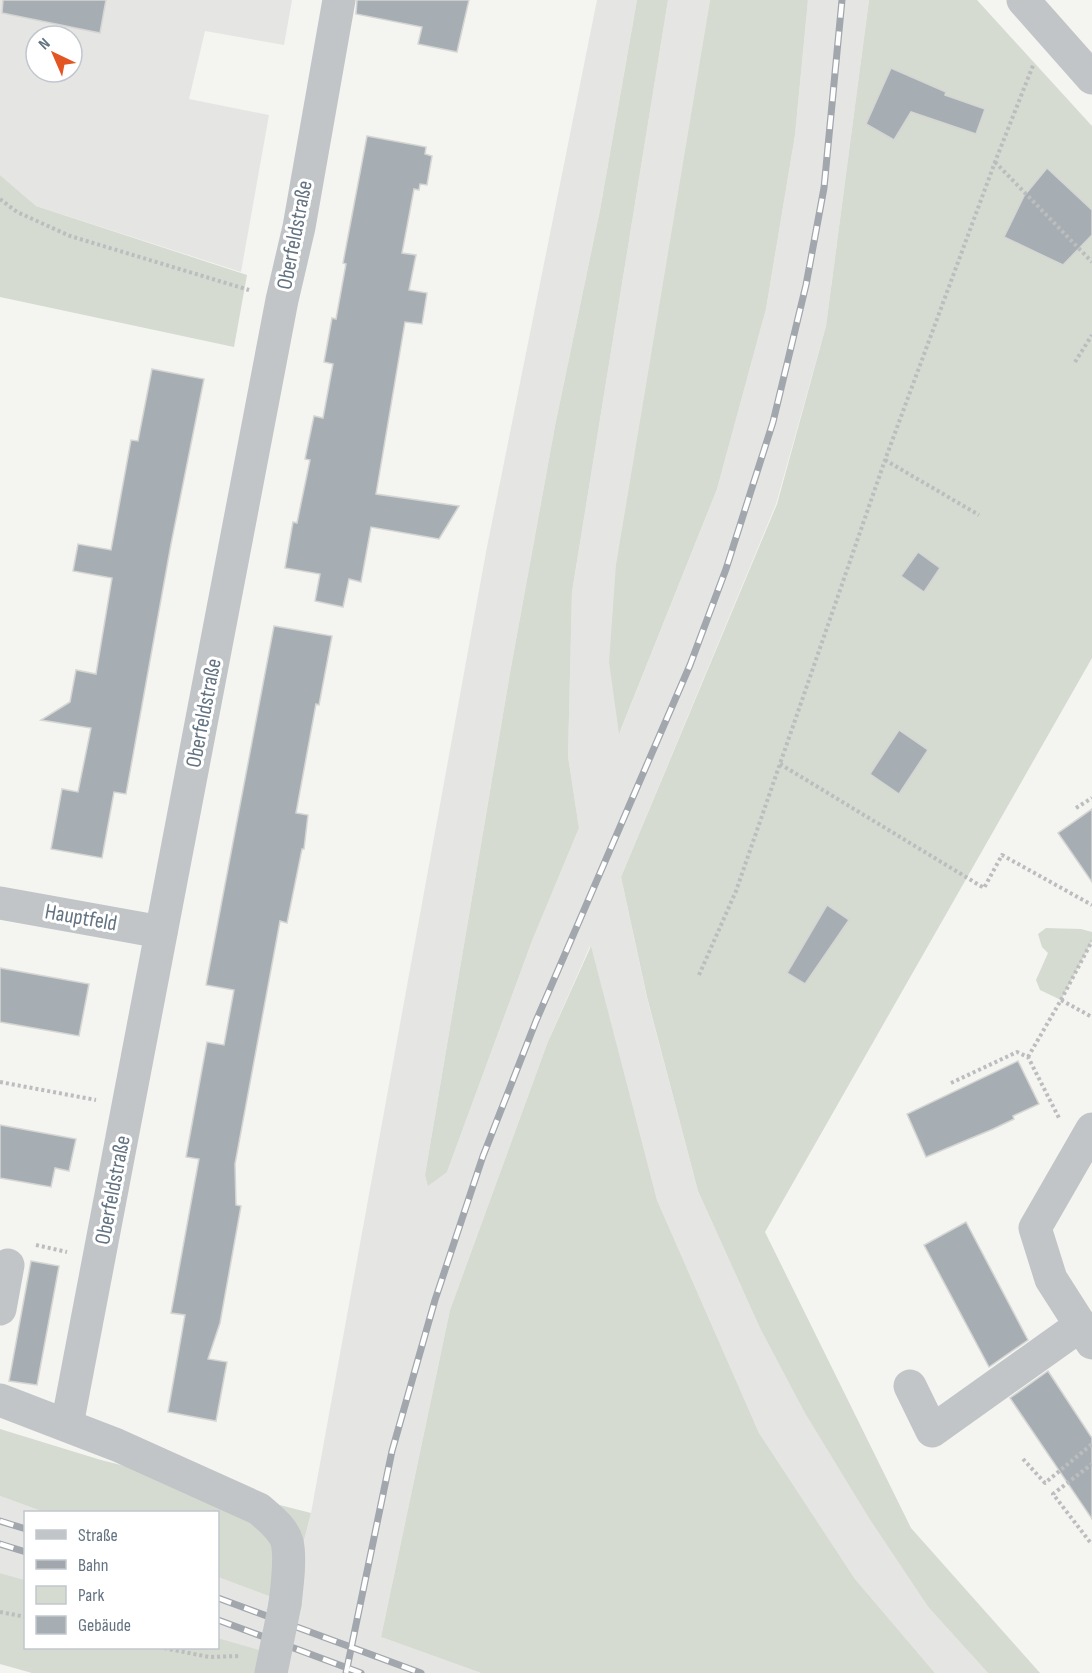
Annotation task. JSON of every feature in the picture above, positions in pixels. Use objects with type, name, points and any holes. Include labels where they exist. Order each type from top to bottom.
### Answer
[{"type":"street","name":"Oberfeldstraße","points":[[67,1425],[282,300],[298,227],[339,0]]},
{"type":"street","points":[[1023,0],[1092,78]]},
{"type":"street","name":"Hauptfeld","points":[[0,903],[161,932]]},
{"type":"street","points":[[910,1386],[932,1431],[1086,1334],[1051,1279],[1035,1228],[1085,1141]]},
{"type":"street","points":[[0,1309],[21,1255]]},
{"type":"street","points":[[0,1400],[117,1445],[259,1509],[277,1525],[287,1541],[288,1577],[285,1604],[261,1664]]},
{"type":"path","points":[[699,975],[736,891],[885,460],[995,162],[1048,28]]},
{"type":"path","points":[[995,162],[1092,262]]},
{"type":"path","points":[[0,199],[17,212],[70,236],[282,300]]},
{"type":"path","points":[[1075,362],[1092,334]]},
{"type":"path","points":[[885,460],[980,514]]},
{"type":"path","points":[[780,764],[984,888],[1002,855],[1092,905]]},
{"type":"path","points":[[1076,808],[1092,798]]},
{"type":"path","points":[[1028,1057],[1092,941]]},
{"type":"path","points":[[1061,1000],[1092,1017]]},
{"type":"path","points":[[951,1083],[1017,1052],[1028,1057],[1085,1141]]},
{"type":"path","points":[[0,1082],[129,1106]]},
{"type":"path","points":[[21,1255],[100,1258]]},
{"type":"path","points":[[1023,1459],[1045,1483],[1092,1444]]},
{"type":"path","points":[[1090,1542],[1053,1494],[1092,1464]]},
{"type":"path","points":[[0,1612],[24,1617]]},
{"type":"path","points":[[173,1649],[209,1657],[261,1664]]},
{"type":"shaded area","points":[[0,0],[292,0],[284,45],[205,31],[189,99],[269,115],[241,272],[36,206],[0,175]]},
{"type":"shaded area","points":[[597,0],[637,0],[600,210],[555,426],[510,673],[425,1175],[447,1172],[532,941],[579,828],[568,756],[572,592],[668,0],[710,0],[616,564],[620,732],[717,489],[766,309],[795,135],[808,0],[869,0],[826,326],[776,504],[621,877],[647,998],[698,1191],[759,1326],[929,1608],[988,1673],[935,1673],[855,1579],[759,1433],[657,1200],[590,946],[547,1044],[450,1310],[381,1637],[481,1673],[259,1673],[262,1651],[219,1638],[219,1577],[274,1598],[299,1560],[311,1513],[486,552]]},
{"type":"shaded area","points":[[0,1496],[41,1511],[24,1511],[24,1580],[0,1573]]},
{"type":"green space","points":[[637,0],[668,0],[572,592],[568,756],[579,828],[532,941],[447,1172],[428,1186],[425,1175],[510,673],[555,426],[600,210]]},
{"type":"green space","points":[[710,0],[808,0],[795,135],[766,309],[717,489],[619,734],[609,662],[616,564]]},
{"type":"green space","points":[[869,0],[977,0],[1092,126],[1092,658],[765,1232],[911,1528],[1040,1673],[988,1673],[929,1608],[869,1518],[805,1413],[759,1326],[698,1191],[647,997],[621,877],[777,504],[826,326]]},
{"type":"green space","points":[[0,175],[36,206],[247,275],[234,347],[0,297]]},
{"type":"green space","points":[[1046,928],[1081,929],[1092,932],[1092,941],[1061,1000],[1040,990],[1036,980],[1048,953],[1042,947],[1038,934]]},
{"type":"green space","points":[[591,946],[657,1200],[759,1433],[855,1579],[935,1673],[481,1673],[381,1637],[450,1310],[547,1044]]},
{"type":"green space","points":[[0,1429],[101,1460],[311,1513],[299,1560],[274,1598],[219,1577],[219,1511],[41,1511],[0,1496]]},
{"type":"green space","points":[[0,1573],[24,1580],[24,1649],[219,1649],[219,1638],[263,1651],[259,1673],[32,1673],[0,1664]]},
{"type":"building","points":[[3,0],[106,0],[100,33],[84,30],[84,24],[56,24],[2,13]]},
{"type":"building","points":[[357,0],[469,0],[457,52],[418,44],[422,27],[356,14]]},
{"type":"building","points":[[891,68],[946,92],[945,95],[985,109],[976,134],[911,112],[894,140],[866,124]]},
{"type":"building","points":[[367,136],[426,147],[425,154],[432,156],[427,185],[420,184],[419,190],[414,189],[402,253],[416,255],[409,290],[427,293],[422,324],[405,322],[376,494],[459,506],[439,539],[371,527],[361,582],[349,579],[343,607],[315,601],[320,574],[285,568],[293,522],[297,523],[310,460],[305,459],[314,416],[323,418],[333,364],[324,362],[332,318],[336,319],[346,264],[343,263]]},
{"type":"building","points":[[1047,168],[1092,210],[1092,235],[1063,265],[1004,237],[1024,196]]},
{"type":"building","points":[[152,369],[204,379],[171,544],[126,794],[114,792],[102,858],[51,849],[62,789],[78,792],[91,728],[41,720],[70,702],[76,670],[96,674],[112,578],[73,571],[78,544],[111,550],[131,440],[138,441]]},
{"type":"building","points":[[918,552],[940,568],[924,592],[901,576]]},
{"type":"building","points":[[274,626],[332,636],[319,705],[316,704],[296,813],[308,815],[304,849],[302,849],[287,923],[280,921],[235,1164],[236,1205],[241,1206],[220,1323],[208,1359],[227,1362],[216,1421],[168,1412],[185,1315],[171,1313],[199,1159],[186,1157],[207,1042],[224,1045],[234,990],[206,985]]},
{"type":"building","points":[[899,730],[928,750],[899,794],[870,774]]},
{"type":"building","points":[[1092,809],[1092,882],[1058,833]]},
{"type":"building","points":[[827,905],[849,920],[805,984],[787,973]]},
{"type":"building","points":[[0,968],[89,984],[79,1036],[0,1022]]},
{"type":"building","points":[[1018,1061],[1039,1104],[1013,1116],[1014,1119],[993,1129],[926,1157],[907,1114]]},
{"type":"building","points":[[0,1125],[76,1139],[69,1171],[55,1168],[51,1187],[0,1178]]},
{"type":"building","points":[[966,1222],[1028,1340],[989,1367],[924,1245]]},
{"type":"building","points":[[31,1261],[59,1266],[37,1385],[9,1381]]},
{"type":"building","points":[[1048,1371],[1092,1438],[1092,1519],[1010,1398]]},
{"type":"railway","points":[[346,1673],[392,1451],[435,1300],[483,1156],[536,1021],[690,665],[726,569],[773,422],[806,285],[824,188],[842,0]]},
{"type":"railway","points":[[0,1521],[24,1528]]},
{"type":"railway","points":[[0,1544],[24,1551]]},
{"type":"railway","points":[[219,1598],[421,1673]]},
{"type":"railway","points":[[219,1620],[361,1673]]}]
